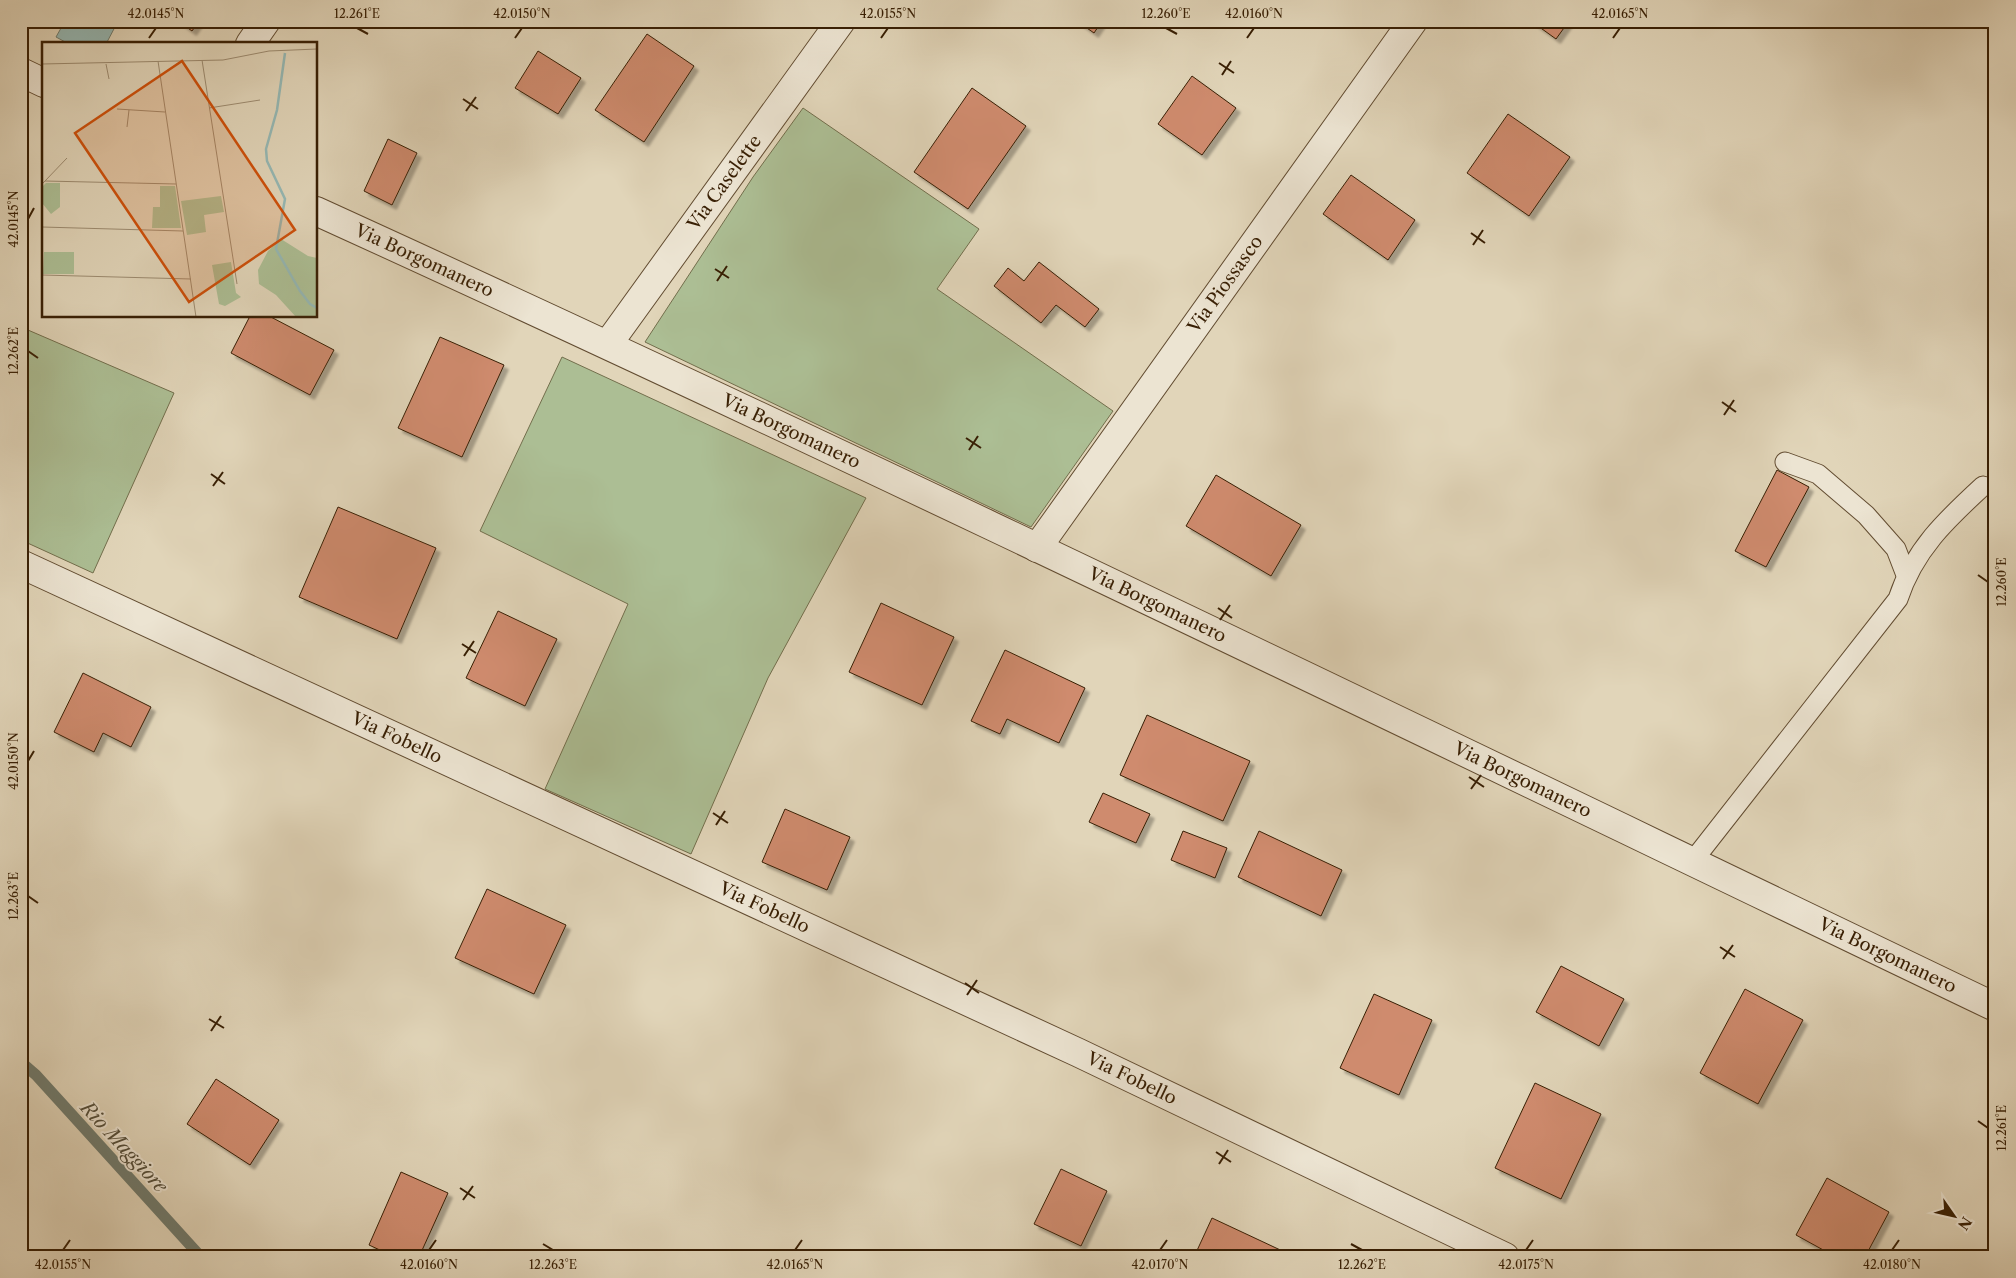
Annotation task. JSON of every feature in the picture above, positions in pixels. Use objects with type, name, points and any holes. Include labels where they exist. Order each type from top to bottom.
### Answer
[{"type":"street","points":[[251,42],[266,21]]},
{"type":"street","name":"Via Caselette","points":[[608,344],[841,21]]},
{"type":"street","name":"Via Piossasco","points":[[1037,548],[1413,21]]},
{"type":"street","points":[[21,72],[42,82]]},
{"type":"street","name":"Via Borgomanero","points":[[318,212],[608,344],[1995,1007]]},
{"type":"street","name":"Via Fobello","points":[[21,564],[1079,1053],[1488,1253]]},
{"type":"lane","points":[[1785,462],[1818,474],[1866,515],[1896,549],[1906,575]]},
{"type":"lane","points":[[1692,862],[1898,599],[1906,575],[1923,548],[1954,513],[1983,486]]},
{"type":"green space","points":[[803,108],[979,229],[937,289],[1113,411],[1031,527],[645,342],[753,177]]},
{"type":"green space","points":[[21,327],[174,393],[93,573],[21,540]]},
{"type":"green space","points":[[562,357],[866,498],[768,678],[691,854],[545,789],[628,604],[480,531]]},
{"type":"water","points":[[65,21],[110,21],[116,25],[107,42],[65,42],[56,37]]},
{"type":"building","points":[[178,21],[199,21],[192,31]]},
{"type":"building","points":[[1077,21],[1102,21],[1094,33]]},
{"type":"building","points":[[1531,21],[1569,21],[1556,39]]},
{"type":"building","points":[[647,34],[694,66],[644,142],[595,110]]},
{"type":"building","points":[[538,51],[581,78],[558,114],[515,88]]},
{"type":"building","points":[[1192,76],[1236,108],[1202,155],[1158,124]]},
{"type":"building","points":[[972,88],[1026,126],[968,209],[914,172]]},
{"type":"building","points":[[1508,114],[1570,157],[1529,216],[1467,173]]},
{"type":"building","points":[[388,139],[417,153],[392,205],[364,191]]},
{"type":"building","points":[[1351,175],[1415,220],[1388,260],[1323,214]]},
{"type":"building","points":[[1039,262],[1099,309],[1085,327],[1056,305],[1041,323],[994,286],[1008,268],[1024,281]]},
{"type":"building","points":[[249,318],[273,318],[334,350],[310,395],[231,353]]},
{"type":"building","points":[[440,337],[504,365],[462,457],[398,428]]},
{"type":"building","points":[[1777,470],[1809,487],[1766,567],[1735,551]]},
{"type":"building","points":[[1216,475],[1301,525],[1271,576],[1186,526]]},
{"type":"building","points":[[338,507],[436,548],[397,639],[299,597]]},
{"type":"building","points":[[881,603],[954,637],[922,705],[849,672]]},
{"type":"building","points":[[498,611],[557,639],[525,706],[466,678]]},
{"type":"building","points":[[1005,650],[1085,688],[1059,743],[1007,719],[1000,734],[971,721]]},
{"type":"building","points":[[83,673],[151,707],[131,747],[103,733],[94,752],[54,732]]},
{"type":"building","points":[[1147,715],[1250,761],[1223,821],[1120,775]]},
{"type":"building","points":[[1103,793],[1150,814],[1136,843],[1089,822]]},
{"type":"building","points":[[785,809],[850,837],[827,890],[762,862]]},
{"type":"building","points":[[1183,831],[1227,848],[1215,878],[1171,860]]},
{"type":"building","points":[[1259,831],[1342,870],[1321,916],[1238,877]]},
{"type":"building","points":[[487,889],[566,925],[534,994],[455,958]]},
{"type":"building","points":[[1561,966],[1624,999],[1599,1046],[1536,1012]]},
{"type":"building","points":[[1745,989],[1803,1020],[1758,1104],[1700,1073]]},
{"type":"building","points":[[1374,994],[1432,1020],[1399,1095],[1340,1068]]},
{"type":"building","points":[[216,1079],[279,1120],[250,1165],[187,1124]]},
{"type":"building","points":[[1535,1083],[1601,1114],[1561,1199],[1495,1168]]},
{"type":"building","points":[[1061,1169],[1107,1191],[1081,1246],[1034,1224]]},
{"type":"building","points":[[401,1172],[448,1193],[419,1257],[395,1257],[369,1245]]},
{"type":"building","points":[[1827,1178],[1889,1212],[1865,1257],[1836,1257],[1796,1235]]},
{"type":"building","points":[[1212,1218],[1291,1255],[1290,1257],[1194,1257]]},
{"type":"waterway","name":"Rio Maggiore","points":[[21,1062],[36,1075],[201,1257]]}]
